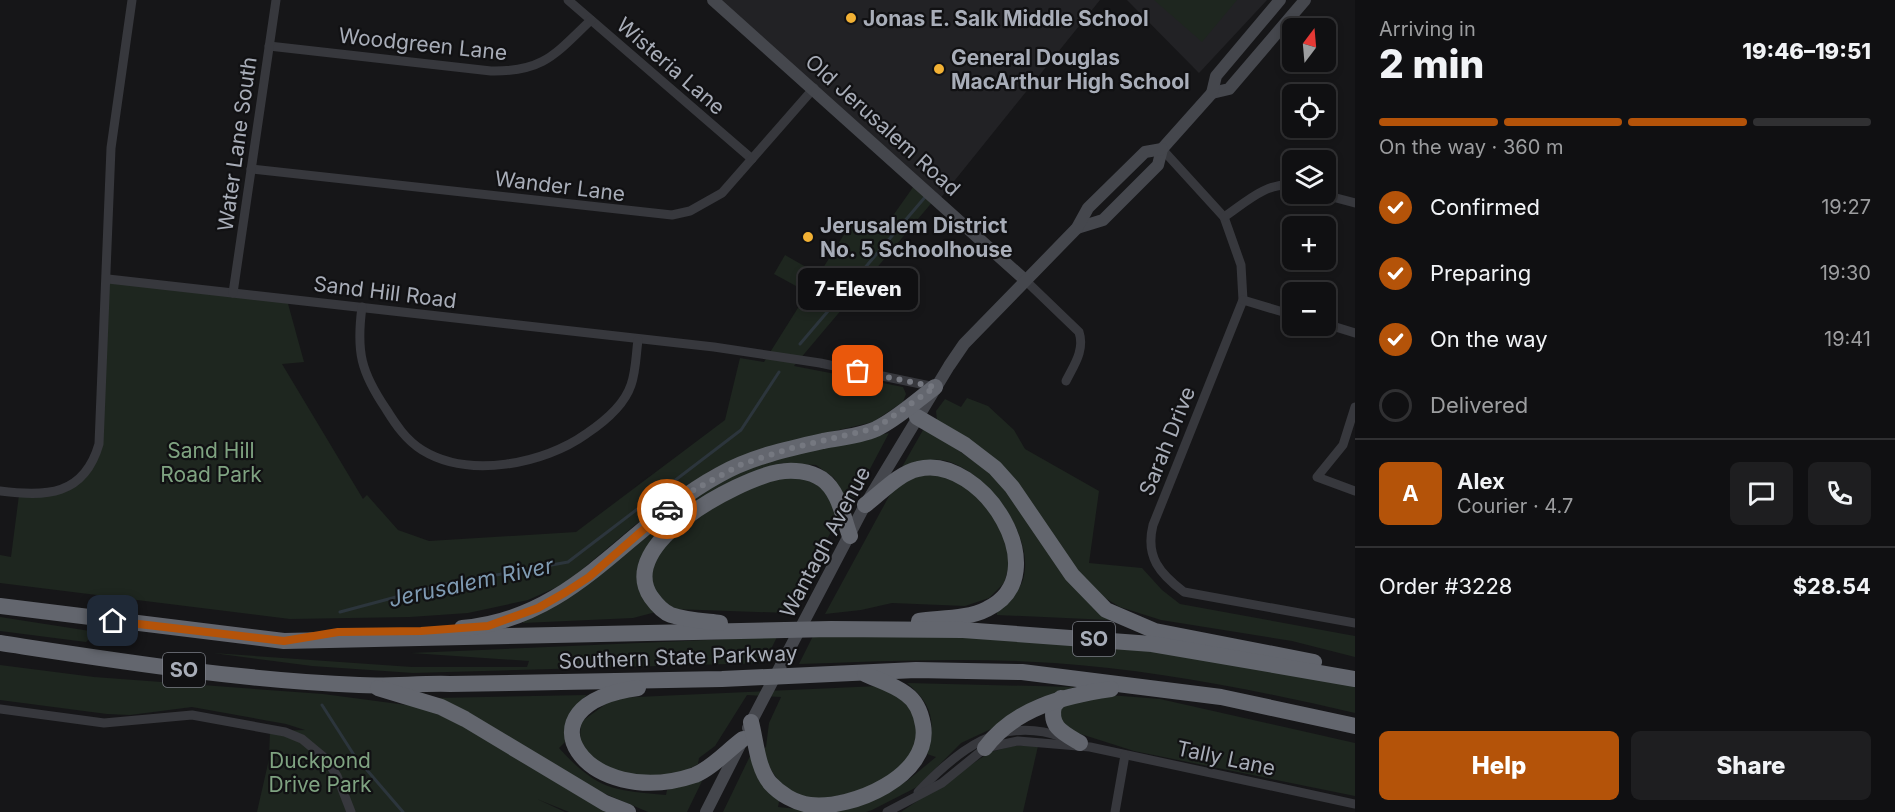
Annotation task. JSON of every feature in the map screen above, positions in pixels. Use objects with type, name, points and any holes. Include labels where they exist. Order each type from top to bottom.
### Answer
[{"type":"highway","points":[[284,641],[338,632],[421,631],[488,626],[538,608],[589,577],[681,497],[721,474],[776,452],[876,428],[935,387]]},
{"type":"highway","points":[[917,417],[965,445],[995,468],[1012,487],[1072,575],[1106,610],[1155,631],[1286,654],[1355,673]]},
{"type":"highway","points":[[831,629],[908,622],[986,610],[1006,595],[1017,569],[1017,556],[1008,530],[984,494],[961,474],[944,468],[918,469],[907,473],[865,505]]},
{"type":"highway","points":[[772,630],[669,614],[656,604],[647,590],[643,576],[652,550],[673,528],[705,506],[757,479],[778,472],[795,471],[823,480],[835,493],[850,536]]},
{"type":"highway","name":"Southern State Parkway","points":[[0,606],[284,641],[831,629],[963,630],[1152,644],[1355,679]]},
{"type":"highway","name":"Southern State Parkway","points":[[0,643],[212,674],[369,685],[411,682],[450,684],[722,680],[916,670],[1022,672],[1221,698],[1355,726]]},
{"type":"highway","points":[[751,722],[762,770],[770,782],[788,797],[808,805],[825,805],[876,790],[909,769],[921,750],[924,732],[916,704],[906,693],[864,673]]},
{"type":"highway","points":[[722,680],[634,689],[598,698],[576,715],[573,726],[573,743],[578,756],[593,772],[628,786],[652,787],[698,773],[743,739]]},
{"type":"highway","points":[[369,685],[441,707],[605,803],[628,812]]},
{"type":"highway","points":[[985,748],[996,734],[1029,711],[1061,698],[1135,685]]},
{"type":"highway","points":[[1061,698],[1054,706],[1053,724],[1085,745]]},
{"type":"main road","name":"Old Jerusalem Road","points":[[713,0],[814,88],[1025,280]]},
{"type":"main road","points":[[1281,0],[1296,11]]},
{"type":"main road","name":"Wantagh Avenue","points":[[1077,228],[1103,220],[1158,165],[1162,148],[1212,93],[1216,76],[1281,0]]},
{"type":"main road","name":"Wantagh Avenue","points":[[1212,93],[1229,90],[1305,0]]},
{"type":"main road","name":"Wantagh Avenue","points":[[706,812],[865,505],[935,387],[964,344],[1077,228],[1088,208],[1144,152],[1162,148]]},
{"type":"street","points":[[0,491],[39,495],[54,493],[73,484],[84,475],[96,458],[99,444],[108,279],[111,148],[132,0]]},
{"type":"street","name":"Water Lane South","points":[[233,293],[276,0]]},
{"type":"street","name":"Wisteria Lane","points":[[568,0],[752,159]]},
{"type":"street","name":"Woodgreen Lane","points":[[269,46],[515,72],[529,69],[549,59],[591,20]]},
{"type":"street","name":"Wander Lane","points":[[251,169],[661,216],[690,211],[722,193],[814,88]]},
{"type":"street","name":"Sarah Drive","points":[[1162,148],[1224,217],[1241,265],[1243,300],[1153,525],[1151,545],[1156,563],[1164,577],[1185,592],[1355,623]]},
{"type":"street","points":[[1224,217],[1264,190],[1282,186]]},
{"type":"street","points":[[1336,198],[1355,204]]},
{"type":"street","name":"Sand Hill Road","points":[[108,279],[789,358],[935,387]]},
{"type":"street","points":[[1025,280],[1079,332],[1082,341],[1080,353],[1066,381]]},
{"type":"street","points":[[1243,300],[1282,312]]},
{"type":"street","points":[[362,307],[359,332],[360,360],[374,391],[411,442],[438,458],[451,462],[474,464],[522,462],[545,457],[570,446],[601,424],[625,397],[632,385],[638,340]]},
{"type":"street","points":[[1336,327],[1355,333]]},
{"type":"street","points":[[1355,407],[1343,445],[1317,477],[1355,491]]},
{"type":"street","points":[[0,709],[104,723],[192,715],[285,732],[302,739],[326,759],[337,777],[351,812]]},
{"type":"street","name":"Tally Lane","points":[[911,799],[962,751],[996,734],[1030,730],[1050,732],[1085,745],[1125,755],[1355,804]]},
{"type":"street","name":"Tally Lane","points":[[887,812],[942,783],[985,748],[1018,741],[1037,740],[1085,745]]},
{"type":"street","points":[[1114,812],[1125,755]]},
{"type":"shaded area","points":[[716,0],[1100,0],[939,200]]},
{"type":"shaded area","points":[[1127,0],[1267,0],[1199,73]]},
{"type":"green space","points":[[1154,0],[1237,0],[1202,42]]},
{"type":"green space","name":"Sand Hill Road Park","points":[[916,183],[934,200],[794,366],[903,387],[906,394],[903,402],[873,422],[771,446],[711,470],[635,525],[566,583],[528,600],[468,613],[410,617],[290,619],[0,583],[0,555],[11,557],[19,495],[54,495],[97,458],[109,281],[287,300],[304,362],[282,364],[363,499],[367,495],[398,530],[429,541],[576,532],[725,420],[740,358],[764,362],[850,225],[880,234]]},
{"type":"green space","points":[[785,255],[806,267],[796,286],[774,274]]},
{"type":"green space","points":[[967,398],[988,406],[1014,430],[1025,449],[1099,491],[1089,563],[1142,568],[1162,590],[1180,604],[1355,636],[1355,657],[1292,641],[1161,620],[1120,607],[1095,592],[1079,576],[1023,492],[937,421],[936,411],[945,399],[961,407]]},
{"type":"green space","points":[[928,429],[999,479],[1109,620],[997,615],[1023,580],[1025,563],[1022,545],[1005,509],[978,479],[963,468],[947,461],[936,460],[902,467],[923,430]]},
{"type":"green space","points":[[889,433],[854,499],[852,497],[847,501],[834,478],[816,465],[782,463],[719,487],[644,551],[656,612],[633,618],[523,623],[523,618],[716,481],[779,456]]},
{"type":"green space","points":[[793,473],[821,481],[838,518],[789,613],[673,609],[657,595],[648,574],[652,555],[704,512],[757,484]]},
{"type":"green space","points":[[931,473],[958,477],[990,508],[1008,542],[1010,563],[1004,583],[989,598],[965,606],[892,603],[861,610],[825,614],[894,487],[907,477]]},
{"type":"green space","points":[[0,617],[90,631],[91,637],[86,642],[0,631]]},
{"type":"green space","points":[[928,633],[1127,645],[1355,685],[1355,713],[1205,682],[1092,666],[1022,661],[958,660],[799,664],[813,636]]},
{"type":"green space","points":[[777,637],[764,663],[413,673],[312,666],[213,653],[412,667],[527,667],[529,661],[411,653]]},
{"type":"green space","name":"Duckpond Drive Park","points":[[0,665],[94,677],[323,694],[414,706],[462,723],[612,812],[569,812],[537,799],[565,812],[257,812],[269,759],[270,731],[305,730],[286,724],[192,707],[130,715],[0,700]]},
{"type":"green space","points":[[907,683],[1075,687],[1039,698],[991,729],[961,743],[917,787],[872,810],[866,812],[723,812],[750,756],[780,797],[778,807],[818,811],[865,801],[907,781],[936,757],[927,754],[931,723],[927,707]]},
{"type":"green space","points":[[879,686],[910,703],[918,730],[916,750],[905,765],[893,774],[844,794],[813,798],[801,796],[787,788],[776,777],[763,749],[766,747],[769,723],[781,697],[747,695],[715,746],[699,758],[698,764],[672,775],[642,779],[613,773],[590,756],[580,743],[581,722],[614,698]]},
{"type":"green space","points":[[587,695],[570,715],[565,742],[559,748],[595,780],[618,789],[666,795],[667,790],[693,782],[705,775],[687,812],[648,812],[601,792],[435,698]]},
{"type":"green space","points":[[1109,695],[1160,699],[1355,743],[1355,796],[1134,751],[1065,729],[1057,722],[1060,704]]},
{"type":"green space","points":[[1014,746],[1038,746],[1023,812],[901,812],[990,752]]},
{"type":"waterway","name":"Jerusalem River","points":[[800,344],[926,196]]},
{"type":"waterway","name":"Jerusalem River","points":[[340,612],[441,585],[568,562],[741,430],[779,372]]},
{"type":"waterway","name":"Jerusalem River","points":[[322,705],[354,755],[403,812]]},
{"type":"way so far","points":[[667,509],[681,497],[742,464],[792,448],[876,428],[895,417],[935,387],[858,371]]},
{"type":"place","name":"Jonas E. Salk Middle School","points":[[851,18]]},
{"type":"place","name":"General Douglas MacArthur High School","points":[[939,69]]},
{"type":"place","name":"Jerusalem District No. 5 Schoolhouse","points":[[808,237]]},
{"type":"place","name":"7-Eleven","points":[[858,371]]},
{"type":"route","points":[[113,621],[284,641],[338,632],[421,631],[488,626],[538,608],[589,577],[667,509]]}]
